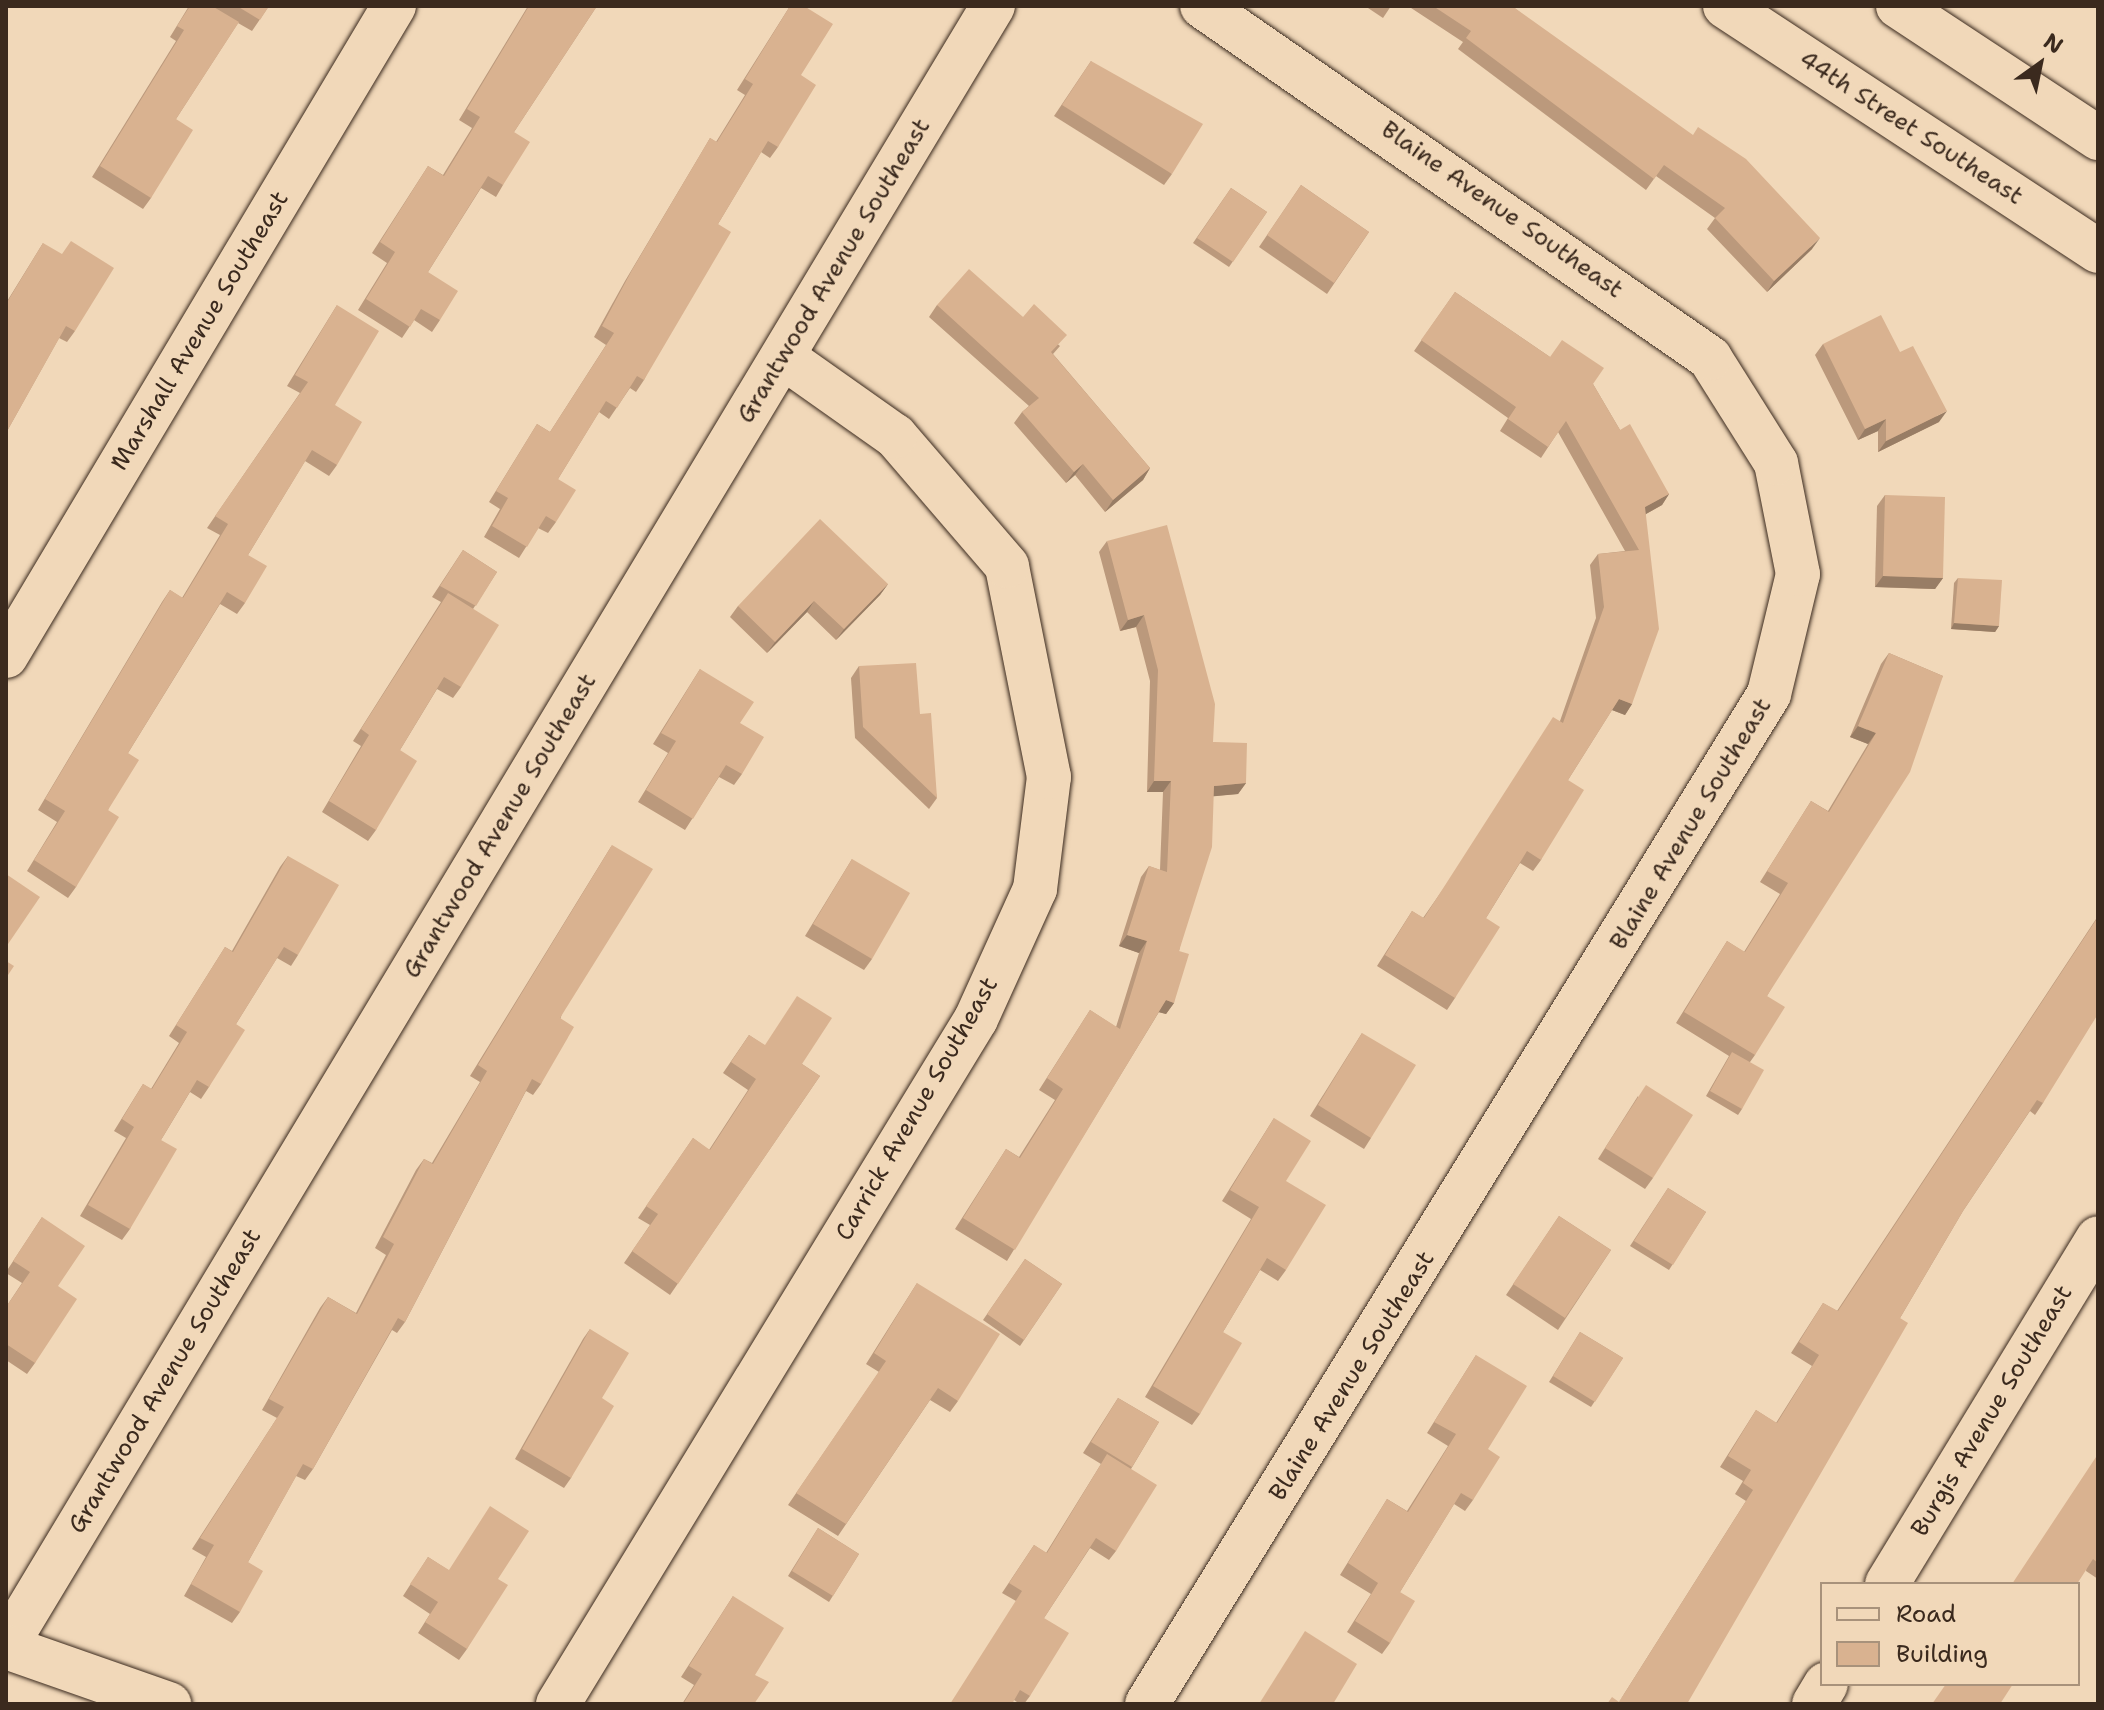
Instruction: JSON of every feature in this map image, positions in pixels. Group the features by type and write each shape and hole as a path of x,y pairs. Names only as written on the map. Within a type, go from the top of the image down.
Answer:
{"street":[{"name":"Marshall Avenue Southeast","path":"6,656 394,6"},
{"name":"Grantwood Avenue Southeast","path":"6,1646 993,6"},
{"name":"Blaine Avenue Southeast","path":"1147,1704 1769,694 1798,574 1776,463 1710,358 1202,6"},
{"name":"44th Street Southeast","path":"1725,6 2098,251"},
{"path":"1898,6 2098,138"},
{"name":"Carrick Avenue Southeast","path":"558,1704 976,1019 1035,889 1049,777 1007,566 895,436 783,357"},
{"name":"Burgis Avenue Southeast","path":"1888,1582 2098,1238"},
{"path":"6,1646 169,1704"},
{"path":"1814,1704 1825,1686"}],"building":[{"path":"190,6 212,6 239,22 176,119 193,130 151,198 100,166 184,30 177,26"},
{"path":"237,6 269,6 260,20"},
{"path":"529,6 597,6 514,132 530,142 503,185 488,176 428,272 458,291 440,320 421,309 410,327 366,299 395,252 380,242 428,166 444,176 480,117 467,109"},
{"path":"790,6 804,6 833,24 801,75 816,85 778,147 768,141 718,224 731,232 644,380 637,376 617,408 606,401 558,479 576,490 556,522 546,516 527,547 492,526 508,498 496,491 537,424 550,432 614,333 602,326 632,270 710,138 717,142 753,84 745,79"},
{"path":"1433,6 1512,6 1693,135 1698,127 1746,159 1820,238 1774,281 1715,218 1725,208 1664,165 1654,179 1466,38 1471,31"},
{"path":"1091,61 1203,124 1172,174 1062,105"},
{"path":"1301,185 1369,232 1334,283 1267,235"},
{"path":"1231,188 1267,212 1233,262 1197,238"},
{"path":"71,241 114,268 75,331 66,326 6,433 6,304 43,243 62,254"},
{"path":"969,269 1023,317 1034,304 1067,335 1051,352 1150,468 1113,500 1083,464 1074,472 1022,412 1039,398 937,305"},
{"path":"1455,292 1550,357 1562,340 1604,368 1593,384 1620,430 1630,424 1669,494 1645,507 1659,629 1632,704 1619,699 1568,780 1584,790 1541,860 1527,851 1486,918 1500,927 1455,998 1385,955 1412,911 1424,918 1553,717 1563,723 1604,607 1598,554 1639,550 1566,421 1548,447 1508,419 1516,407 1421,340"},
{"path":"337,305 379,331 335,405 362,422 337,465 312,450 248,555 267,566 245,603 227,592 128,753 139,760 108,810 119,817 76,887 34,860 65,811 45,799 170,590 183,598 228,524 215,516 308,382 295,375"},
{"path":"1881,315 1900,352 1913,346 1947,411 1886,441 1886,419 1865,429 1823,344"},
{"path":"1885,495 1945,497 1943,578 1883,576"},
{"path":"820,519 888,584 844,629 814,601 775,642 738,606"},
{"path":"1167,525 1215,704 1213,742 1247,743 1246,783 1214,786 1212,847 1179,951 1189,954 1174,1003 1166,1000 1015,1250 963,1218 1006,1149 1020,1158 1063,1089 1047,1078 1090,1010 1120,1029 1147,941 1127,935 1149,866 1167,872 1171,781 1154,781 1158,670 1144,615 1128,620 1107,541"},
{"path":"463,550 497,572 476,606 440,586"},
{"path":"1958,578 2002,580 1999,626 1954,623"},
{"path":"448,593 499,625 461,687 444,677 400,750 417,761 376,830 329,801 369,735 361,729"},
{"path":"1889,653 1943,676 1910,772 1767,996 1785,1007 1755,1055 1684,1012 1727,941 1745,952 1788,883 1767,871 1811,801 1829,812 1876,733 1858,726"},
{"path":"916,663 920,714 931,713 937,798 863,727 859,666"},
{"path":"700,669 754,702 740,723 764,737 742,774 726,765 693,819 646,790 676,741 661,733"},
{"path":"612,845 653,869 560,1018 574,1027 541,1084 532,1079 405,1322 398,1318 313,1469 303,1464 248,1562 263,1571 240,1612 191,1584 214,1545 200,1538 284,1407 269,1399 328,1297 357,1314 394,1244 383,1237 424,1159 433,1164 487,1071 478,1065"},
{"path":"288,856 339,885 298,955 284,947 236,1024 245,1030 209,1087 197,1080 161,1140 177,1149 130,1229 88,1205 134,1127 122,1119 143,1084 152,1089 187,1032 176,1025 225,947 233,952"},
{"path":"852,859 910,893 872,959 813,924"},
{"path":"6,874 40,897 6,947"},
{"path":"2098,917 2098,1014 2043,1103 2037,1100 1963,1211 1900,1318 1908,1323 1687,1704 1607,1704 1612,1697 1619,1702 1753,1490 1743,1483 1751,1470 1728,1456 1756,1410 1777,1423 1819,1355 1799,1342 1823,1303 1838,1311"},
{"path":"6,961 14,966 6,978"},
{"path":"797,996 832,1018 802,1064 820,1076 678,1284 632,1251 658,1214 646,1206 693,1138 710,1150 756,1079 731,1062 749,1035 765,1045"},
{"path":"1362,1033 1416,1065 1371,1138 1318,1105"},
{"path":"1732,1052 1764,1070 1742,1109 1710,1091"},
{"path":"1646,1085 1693,1115 1653,1178 1605,1148"},
{"path":"1274,1118 1311,1141 1286,1181 1326,1205 1286,1270 1267,1258 1223,1332 1242,1343 1200,1414 1153,1386 1259,1207 1230,1190"},
{"path":"1668,1188 1706,1212 1673,1265 1634,1241"},
{"path":"1559,1216 1611,1250 1565,1318 1513,1284"},
{"path":"42,1217 85,1246 58,1286 77,1299 35,1363 6,1344 6,1307 30,1272 13,1261"},
{"path":"1025,1259 1062,1284 1024,1340 987,1314"},
{"path":"917,1283 1000,1334 958,1401 938,1388 846,1524 796,1493 886,1361 874,1353"},
{"path":"590,1329 629,1353 602,1398 614,1406 571,1478 522,1449"},
{"path":"1580,1332 1623,1358 1595,1402 1553,1376"},
{"path":"1476,1355 1527,1386 1488,1449 1500,1457 1473,1500 1461,1493 1400,1592 1415,1601 1390,1643 1355,1621 1378,1583 1348,1563 1387,1499 1408,1512 1456,1434 1434,1422"},
{"path":"1118,1398 1159,1422 1132,1467 1091,1442"},
{"path":"1107,1454 1157,1485 1116,1551 1096,1538 1044,1618 1069,1633 1030,1696 1020,1690 1012,1704 950,1704 1022,1591 1009,1583 1034,1545 1047,1553"},
{"path":"2098,1454 2098,1563 2093,1559 2078,1582 2013,1582"},
{"path":"490,1506 529,1531 498,1579 508,1585 467,1649 425,1622 438,1602 410,1584 428,1557 449,1570"},
{"path":"818,1528 859,1554 833,1596 792,1571"},
{"path":"733,1596 784,1628 755,1675 769,1682 754,1704 683,1704 702,1674 689,1666"},
{"path":"1305,1631 1357,1664 1333,1704 1259,1704"},
{"path":"1945,1686 2012,1686 2000,1704 1932,1704"}]}
